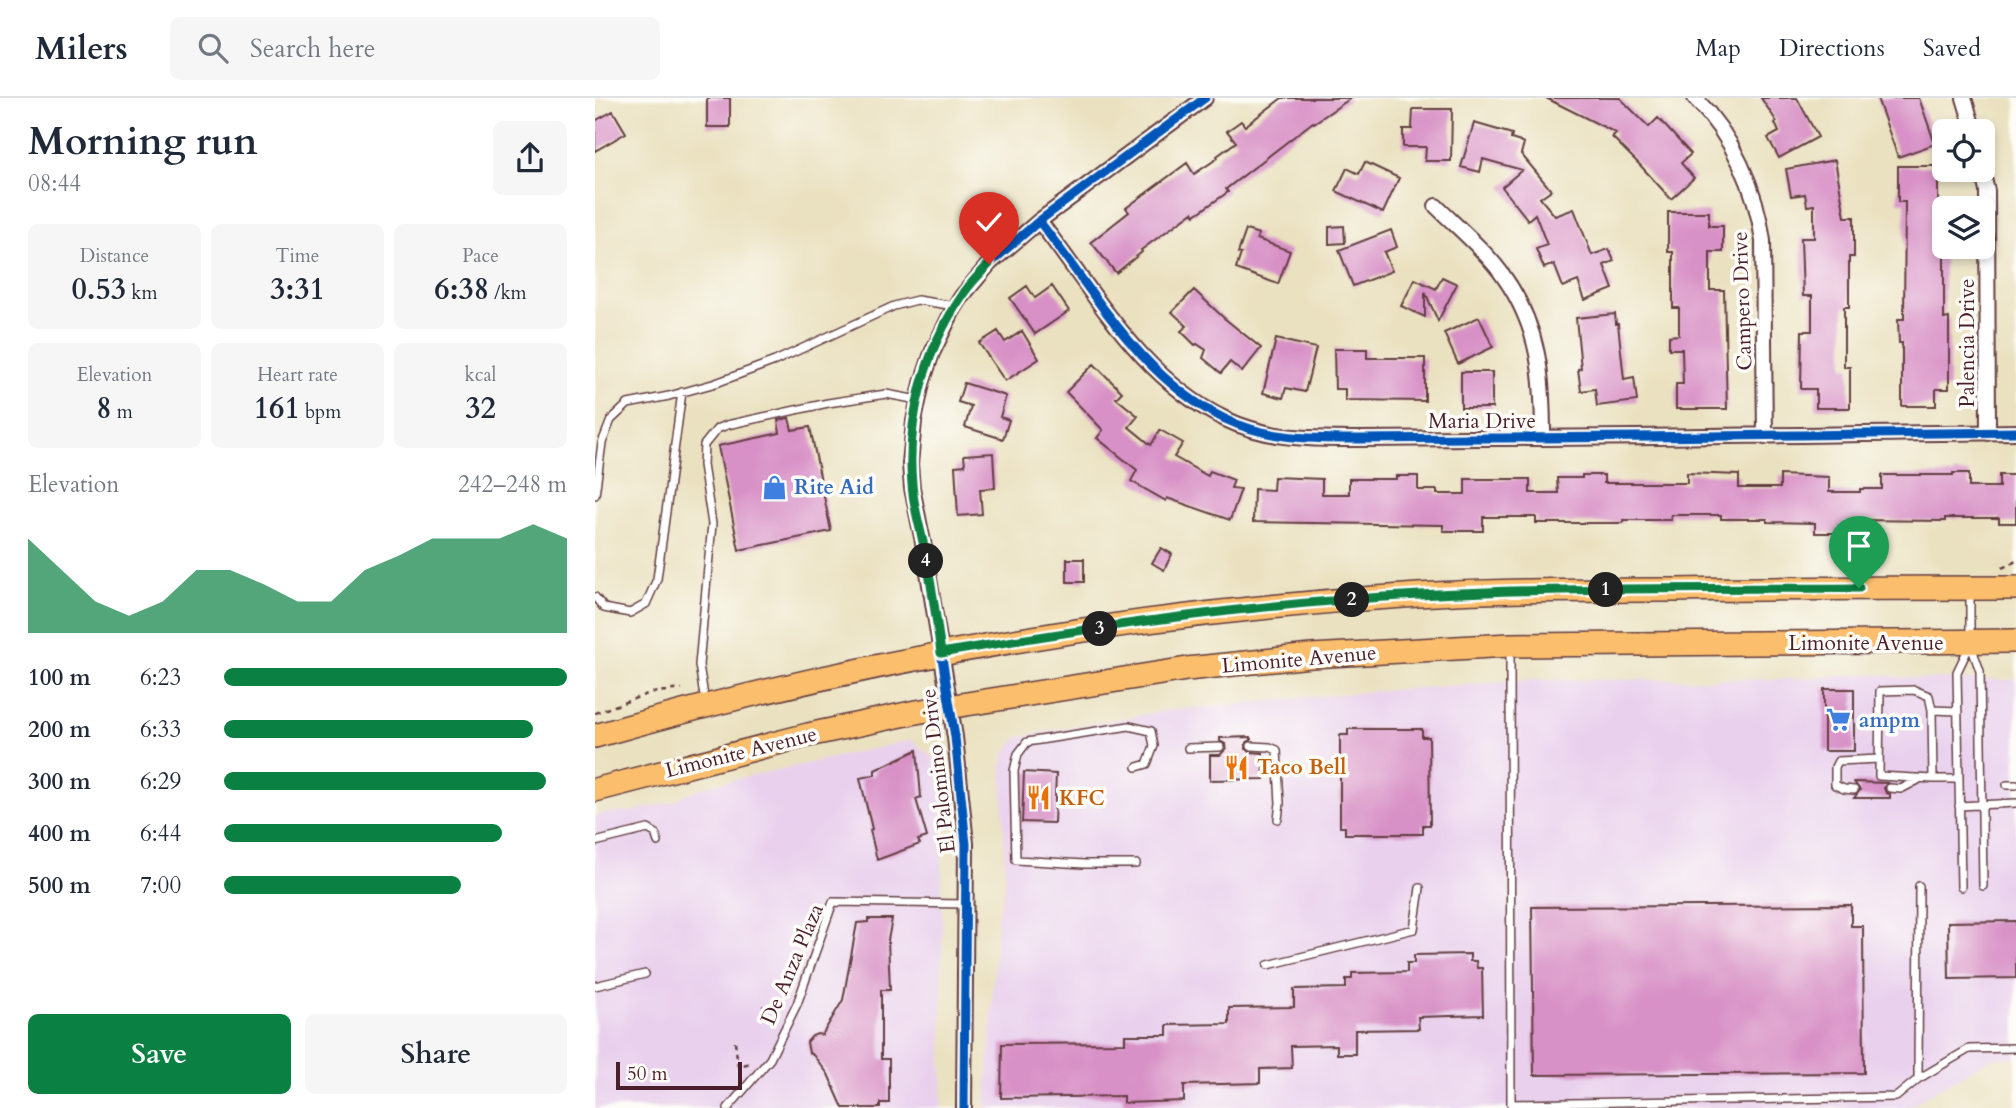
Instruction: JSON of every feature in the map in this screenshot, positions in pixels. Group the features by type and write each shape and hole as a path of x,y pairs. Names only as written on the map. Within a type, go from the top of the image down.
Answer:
{"main road":[{"path":"595,736 795,683 941,653 1164,619 1290,605 1417,595 1520,591 2016,587"},
{"name":"Limonite Avenue","path":"595,790 808,735 949,706 1187,668 1311,656 1510,646 2016,641"}],"street":[{"name":"El Palomino Drive","path":"964,1108 966,844 955,737 926,555 912,488 910,464 918,400 932,353 955,306 989,264 1039,221 1205,98"},
{"name":"Campero Drive","path":"1695,98 1712,115 1730,143 1759,212 1763,241 1765,437"},
{"path":"1964,98 1970,119"},
{"name":"Palencia Drive","path":"1985,182 1989,433"},
{"path":"1436,206 1503,275 1521,306 1541,365 1543,438"},
{"name":"Maria Drive","path":"1039,221 1118,327 1151,366 1171,384 1223,419 1258,433 1321,439 1765,437 2016,432"}],"lane":[{"path":"595,495 602,443 611,420 628,404 716,383 775,361 894,306 917,300 955,306"},
{"path":"595,597 604,608 630,613 646,604 657,579 682,392"},
{"path":"706,706 699,665 712,524 703,465 704,445 717,429 727,425 828,403 886,394 918,400"},
{"path":"1970,587 1971,643 1980,671 1983,886"},
{"path":"1961,887 1957,672 1971,643"},
{"path":"1510,646 1511,1104 1896,1097 1918,1079 1969,1049 2016,1048"},
{"path":"1933,779 1932,710 1929,696 1914,690 1880,691 1879,776 1933,779 1959,779"},
{"path":"1932,710 1958,711"},
{"path":"1136,864 1016,860 1014,771 1018,754 1027,742 1129,726 1151,731 1154,746 1147,764 1137,767"},
{"path":"1251,746 1277,750 1280,803 1278,819"},
{"path":"1188,748 1220,747"},
{"path":"1854,790 1835,785 1835,767 1838,761 1879,759"},
{"path":"1890,788 1901,789 1921,778"},
{"path":"2007,785 2016,785"},
{"path":"1959,806 2016,803"},
{"path":"595,842 648,829 655,834 658,842"},
{"path":"1918,1079 1919,886"},
{"path":"1268,965 1414,929 1420,888"},
{"name":"De Anza Plaza","path":"728,1108 770,1059 797,1004 833,902 966,904"},
{"path":"595,986 645,974"}],"path":[{"path":"595,713 650,693 682,689"}],"shaded area":[{"path":"1869,674 1922,679 2016,680 2016,1058 1990,1058 1906,1108 986,1108 997,916 1005,887 1002,765 1006,752 1019,737 1164,711 1365,692 1530,680 1794,679"},
{"path":"911,740 934,758 938,767 942,811 942,1108 595,1108 595,817 606,813 631,812 675,801 707,786"}],"building":[{"path":"707,98 730,98 730,127 707,127"},
{"path":"1282,98 1351,98 1313,122 1226,189 1228,192 1195,215 1193,212 1141,250 1142,252 1116,273 1091,242 1129,212 1126,208 1187,163 1194,174 1218,158 1217,156 1236,142 1227,131 1241,121 1245,126"},
{"path":"1546,98 1620,98 1649,127 1658,118 1691,154 1681,163 1694,178 1671,199 1612,137 1616,133"},
{"path":"1761,98 1797,98 1818,137 1779,158 1768,138 1779,132 1775,123 1777,122"},
{"path":"1877,98 1919,98 1932,135 1932,145 1898,157"},
{"path":"1413,109 1452,109 1451,161 1425,161 1426,147 1403,147 1403,129 1412,129"},
{"path":"613,111 626,133 595,151 595,121"},
{"path":"1474,123 1512,134 1511,139 1524,143 1521,154 1551,190 1540,198 1555,216 1574,209 1592,255 1609,249 1614,261 1604,265 1613,289 1585,300 1578,281 1563,287 1554,264 1544,268 1536,249 1547,245 1535,214 1528,220 1502,187 1522,170 1483,159 1480,172 1461,167"},
{"path":"1835,160 1845,217 1854,217 1854,257 1849,257 1849,307 1844,307 1844,367 1850,367 1850,408 1816,408 1816,389 1801,389 1802,331 1812,331 1812,296 1803,296 1801,238 1814,238 1814,205 1807,206 1805,194 1791,196 1786,169"},
{"path":"1365,162 1399,178 1383,213 1336,191 1347,168 1359,174"},
{"path":"1898,166 1932,166 1932,182 1938,182 1938,196 1932,196 1932,259 1944,259 1944,319 1949,318 1949,389 1936,389 1936,406 1902,406 1902,343 1899,343 1898,319 1904,319 1905,202 1898,202"},
{"path":"1668,212 1709,212 1709,226 1723,226 1723,252 1710,252 1710,290 1724,290 1727,409 1676,409 1676,384 1683,384 1682,349 1669,349 1669,336 1679,335 1679,308 1673,308 1673,252 1668,252"},
{"path":"1344,226 1345,243 1329,244 1329,227"},
{"path":"1246,230 1259,234 1257,239 1290,251 1278,284 1236,269"},
{"path":"1391,230 1397,247 1384,252 1392,271 1353,286 1339,250"},
{"path":"1442,277 1457,284 1438,321 1425,292 1425,317 1401,306 1415,279 1436,289"},
{"path":"1027,286 1035,298 1052,286 1069,311 1035,334 1010,298"},
{"path":"1194,290 1261,348 1242,372 1230,362 1221,373 1203,358 1206,350 1195,345 1181,331 1187,326 1172,312"},
{"path":"1615,314 1624,379 1634,377 1637,401 1597,406 1595,389 1581,391 1576,318"},
{"path":"1479,317 1493,347 1458,364 1444,333"},
{"path":"998,331 1005,342 1022,331 1039,359 1005,381 979,343"},
{"path":"1276,339 1316,348 1305,392 1286,388 1283,398 1263,393"},
{"path":"1334,349 1367,349 1367,358 1425,358 1425,401 1345,400 1345,389 1335,389"},
{"path":"1094,364 1122,392 1116,398 1138,416 1129,427 1151,445 1160,430 1183,443 1174,457 1208,476 1210,471 1234,480 1231,488 1241,489 1230,520 1167,498 1166,501 1131,481 1137,470 1097,438 1103,430 1066,392"},
{"path":"1461,372 1492,372 1492,408 1461,408"},
{"path":"964,383 1006,396 1000,417 1009,420 1003,439 965,427 971,406 958,402"},
{"name":"Rite Aid","path":"789,418 792,430 810,427 831,531 739,550 718,446 780,433 778,420"},
{"path":"993,453 995,488 980,489 982,514 958,516 955,466 965,465 964,455"},
{"path":"1687,473 1739,475 1739,488 1780,488 1780,475 1829,477 1829,492 1882,489 1882,475 1969,473 1969,487 1999,487 1999,475 2016,475 2016,523 1999,523 1999,518 1945,518 1945,521 1854,520 1845,522 1845,533 1815,533 1815,523 1721,519 1721,515 1671,515 1671,520 1623,520 1623,523 1536,523 1536,517 1483,517 1483,531 1443,531 1443,525 1253,522 1254,489 1273,490 1274,477 1322,479 1322,494 1349,494 1349,479 1418,476 1418,490 1437,490 1437,494 1465,494 1465,479 1530,479 1530,493 1558,493 1557,478 1604,475 1604,483 1687,483"},
{"path":"1161,548 1172,554 1164,570 1152,563"},
{"path":"1067,559 1084,559 1084,582 1067,582"},
{"name":"ampm","path":"1824,689 1854,689 1854,751 1824,751"},
{"path":"1348,729 1422,729 1422,737 1429,737 1430,825 1423,825 1423,834 1345,834 1345,827 1340,827 1340,735 1348,735"},
{"name":"Taco Bell","path":"1251,737 1245,748 1250,752 1263,753 1264,779 1210,780 1210,755 1220,755 1226,749 1220,738"},
{"path":"917,750 921,797 916,799 927,837 918,840 920,844 877,860 860,778 875,775 875,770"},
{"name":"KFC","path":"1024,772 1056,774 1054,823 1022,822"},
{"path":"1854,782 1887,783 1884,788 1890,798 1854,798 1860,790"},
{"path":"1851,905 1851,926 1863,926 1864,1073 1534,1075 1532,907"},
{"path":"868,919 892,919 888,940 890,990 881,990 881,1059 889,1059 889,1103 880,1103 880,1108 843,1108 828,1074 809,1053 807,1042 812,1036 822,1035 843,1000 857,923 868,922"},
{"path":"2016,921 2016,978 1949,979 1948,922"},
{"path":"1470,954 1470,961 1476,961 1477,968 1482,968 1483,1015 1418,1017 1419,1029 1355,1030 1355,1054 1337,1054 1337,1045 1291,1046 1292,1068 1260,1069 1260,1083 1184,1085 1184,1101 1123,1103 1123,1096 1001,1098 1002,1044 1125,1043 1125,1035 1167,1035 1167,1025 1229,1024 1229,1008 1294,1007 1294,989 1346,988 1346,979 1352,979 1352,973 1407,972 1407,963 1414,963 1414,955"}],"cycle path":[{"path":"964,1108 966,844 955,737 912,488 910,464 914,421 922,383 932,353 952,312 989,264 1039,221 1205,98"},
{"path":"1039,221 1121,331 1168,381 1195,402 1225,419 1275,435 1343,439 2016,432"}],"place":[{"name":"Rite Aid","path":"774,487"},
{"name":"ampm","path":"1839,720"},
{"name":"Taco Bell","path":"1237,767"},
{"name":"KFC","path":"1039,798"}],"route":[{"path":"989,264 962,296 941,332 922,383 914,421 910,464 912,488 941,653 1164,619 1417,595 1520,591 1859,588"}]}
